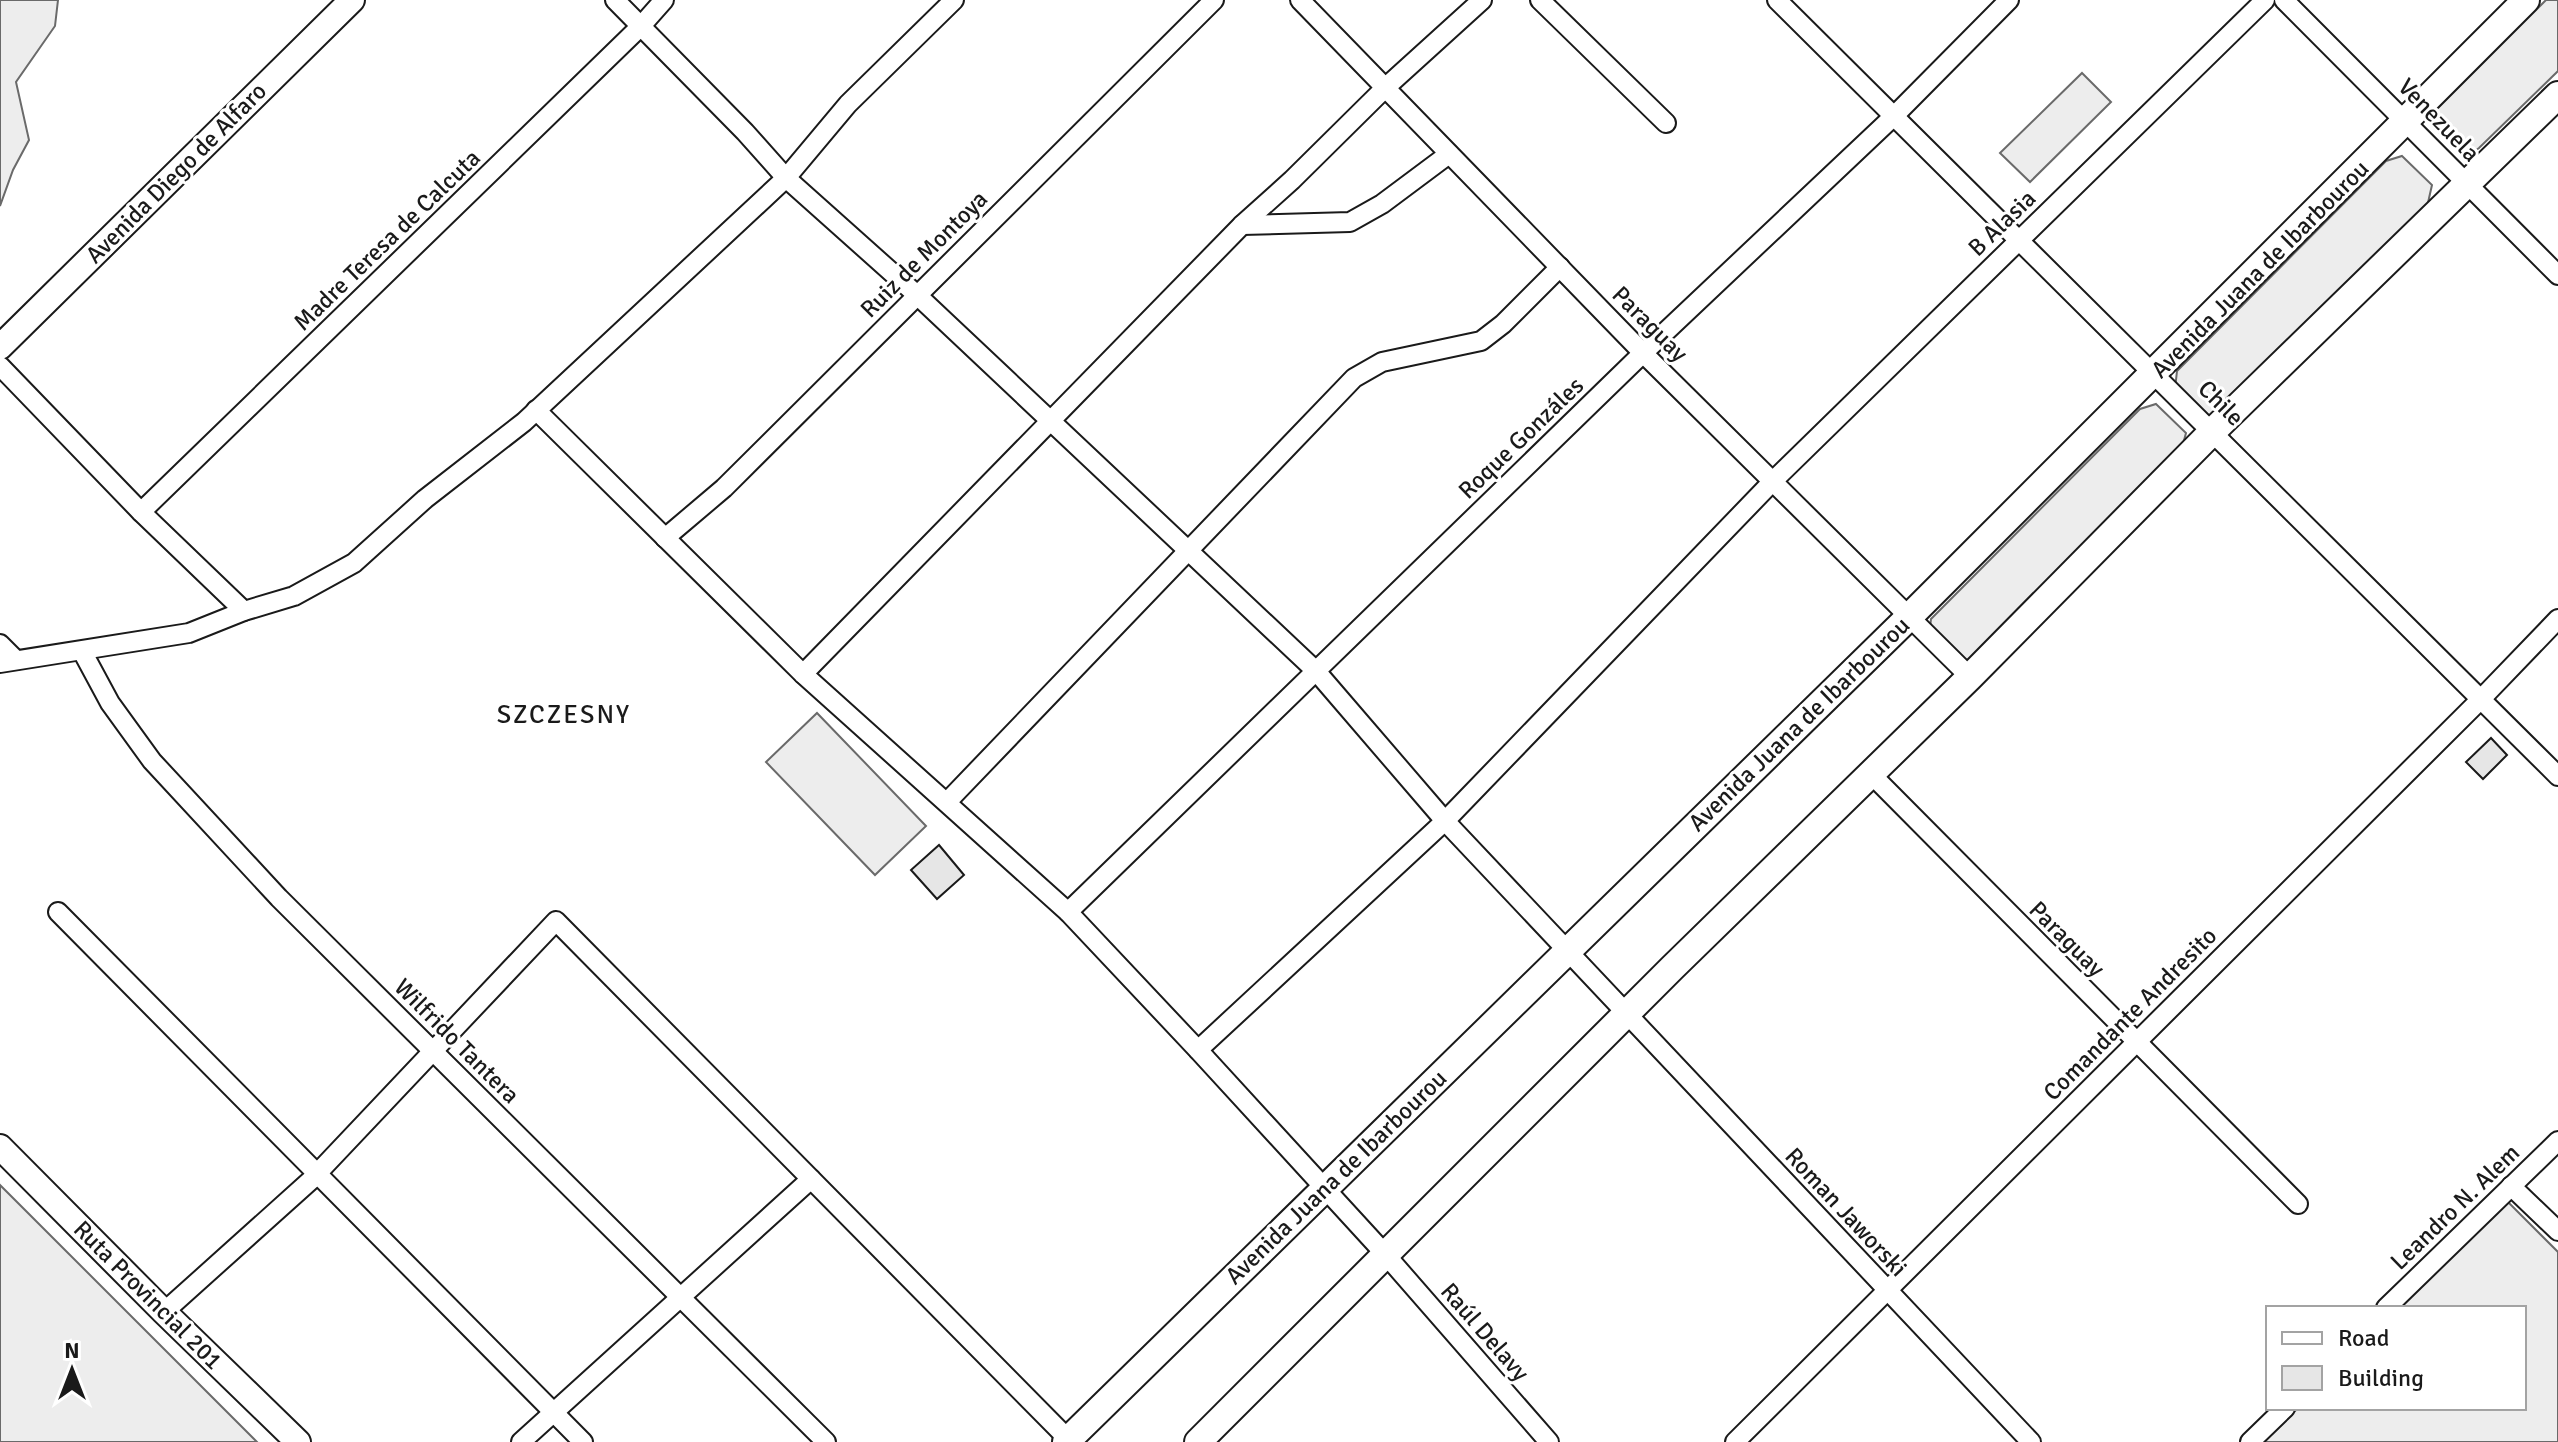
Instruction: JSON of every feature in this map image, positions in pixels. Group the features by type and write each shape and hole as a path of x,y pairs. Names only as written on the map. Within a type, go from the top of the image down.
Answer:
{"main road":[{"name":"Avenida Juana de Ibarbourou","path":"1068,1441 2156,373 2526,0"},
{"path":"1198,1442 1970,677 2214,430 2558,95"}],"street":[{"name":"Avenida Diego de Alfaro","path":"0,347 352,0"},
{"name":"Roman Jaworski","path":"615,0 786,178 917,295 1316,671 1445,821 2031,1442"},
{"name":"Madre Teresa de Calcuta","path":"141,512 641,26 664,0"},
{"path":"0,644 8,662 189,633 244,611 294,596 354,563 425,499 536,410 786,178 848,104 954,0"},
{"name":"Ruiz de Montoya","path":"665,538 724,488 1214,0"},
{"name":"Paraguay","path":"1300,0 1643,353 1970,677"},
{"path":"536,410 803,674 1242,225 1482,0"},
{"path":"1540,0 1666,123"},
{"name":"Chile","path":"1777,0 2214,430 2558,776"},
{"name":"Roque Gonzáles","path":"1068,912 1643,353 1895,115 2009,0"},
{"name":"B Alasia","path":"1198,1050 1445,821 1773,481 2265,0"},
{"name":"Venezuela","path":"2284,0 2558,275"},
{"path":"1242,225 1350,222 1382,204 1449,154"},
{"path":"947,802 1354,378 1382,362 1481,341 1503,324 1560,267"},
{"path":"0,366 141,512 244,611"},
{"name":"Comandante Andresito","path":"1735,1442 2558,619"},
{"name":"Wilfrido Tantera","path":"82,651 110,703 152,761 279,898 826,1442"},
{"name":"Raúl Delavy","path":"803,674 1068,912 1385,1254 1549,1442"},
{"name":"Paraguay","path":"1871,774 2298,1204"},
{"path":"58,912 315,1175 583,1442"},
{"path":"164,1312 315,1175 556,921 1068,1441"},
{"name":"Leandro N. Alem","path":"2388,1306 2558,1141"},
{"name":"Ruta Provincial 201","path":"0,1147 298,1442"},
{"path":"521,1442 811,1179"},
{"path":"2511,1186 2558,1231"},
{"path":"2250,1442 2283,1410"}],"shaded area":[{"path":"0,0 58,0 55,26 16,82 29,140 13,170 0,206"},
{"path":"2546,0 2558,0 2558,71 2466,157 2434,128 2436,110"},
{"path":"2082,73 2111,102 2030,182 2000,153"},
{"path":"2402,156 2432,185 2427,207 2220,410 2206,418 2175,389 2177,371 2386,161"},
{"path":"2156,404 2186,433 2180,455 1974,657 1960,666 1929,637 1931,619 2140,409"},
{"path":"817,713 926,826 875,875 766,762"},
{"path":"0,1185 257,1442 0,1442"},
{"path":"2507,1201 2558,1252 2558,1442 2264,1442 2296,1410 2526,1410 2526,1306 2401,1306"}],"building":[{"path":"2491,738 2507,755 2483,779 2466,762"},
{"path":"939,845 964,875 937,899 911,870"}],"district":[{"name":"SZCZESNY","path":"564,714"}]}
